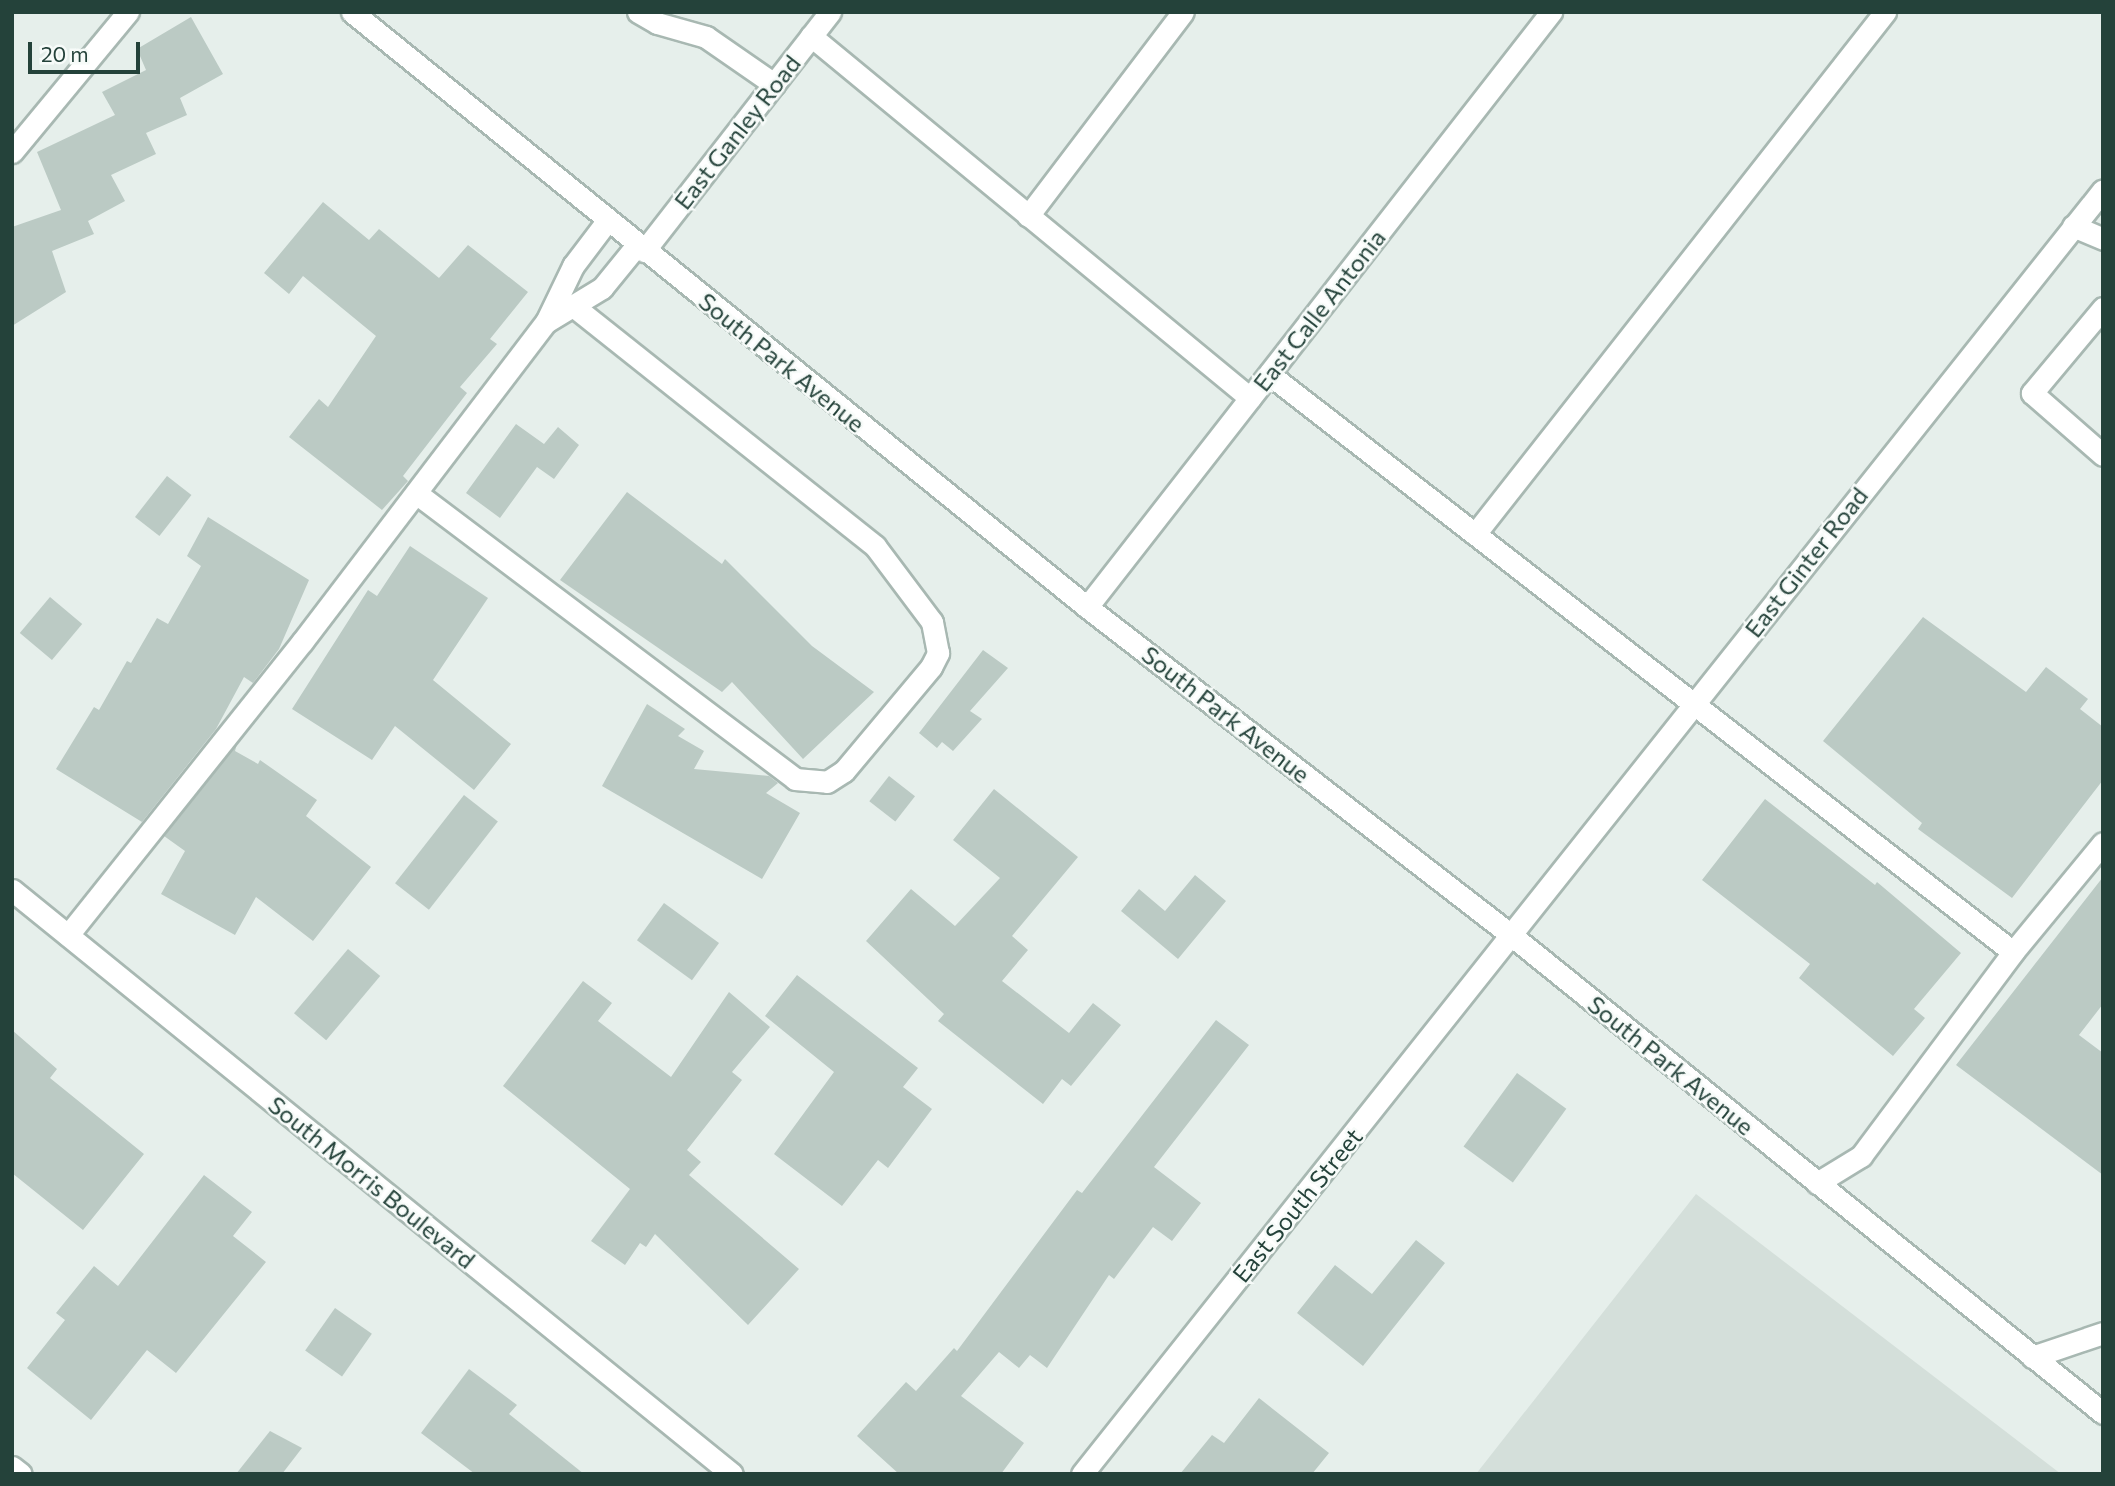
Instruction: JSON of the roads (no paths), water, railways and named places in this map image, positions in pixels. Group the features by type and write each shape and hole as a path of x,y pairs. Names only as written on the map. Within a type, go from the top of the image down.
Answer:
{"street":[{"path":"12,152 128,12"},
{"name":"South Park Avenue","path":"352,12 1087,607 1511,936 2103,1413"},
{"path":"638,12 657,23 706,37 774,84"},
{"name":"East Ganley Road","path":"546,322 602,288 641,248 830,12"},
{"path":"1028,216 1183,12"},
{"name":"East Calle Antonia","path":"1087,607 1550,12"},
{"path":"1475,534 1885,12"},
{"path":"811,36 1250,398"},
{"name":"East Ginter Road","path":"1511,936 2103,190"},
{"path":"68,935 416,493 546,322 573,266 607,221"},
{"path":"2073,226 2103,239"},
{"path":"416,493 795,779 827,782 844,771 938,653 932,622 908,586 875,546 573,306"},
{"path":"2103,308 2032,393 2103,454"},
{"path":"1269,374 2013,952"},
{"path":"1817,1183 1861,1156 2013,952 2103,843"},
{"name":"South Morris Boulevard","path":"12,890 732,1474"},
{"name":"East South Street","path":"1082,1474 1511,936"},
{"path":"2032,1357 2103,1333"},
{"path":"12,1467 21,1474"}]}
